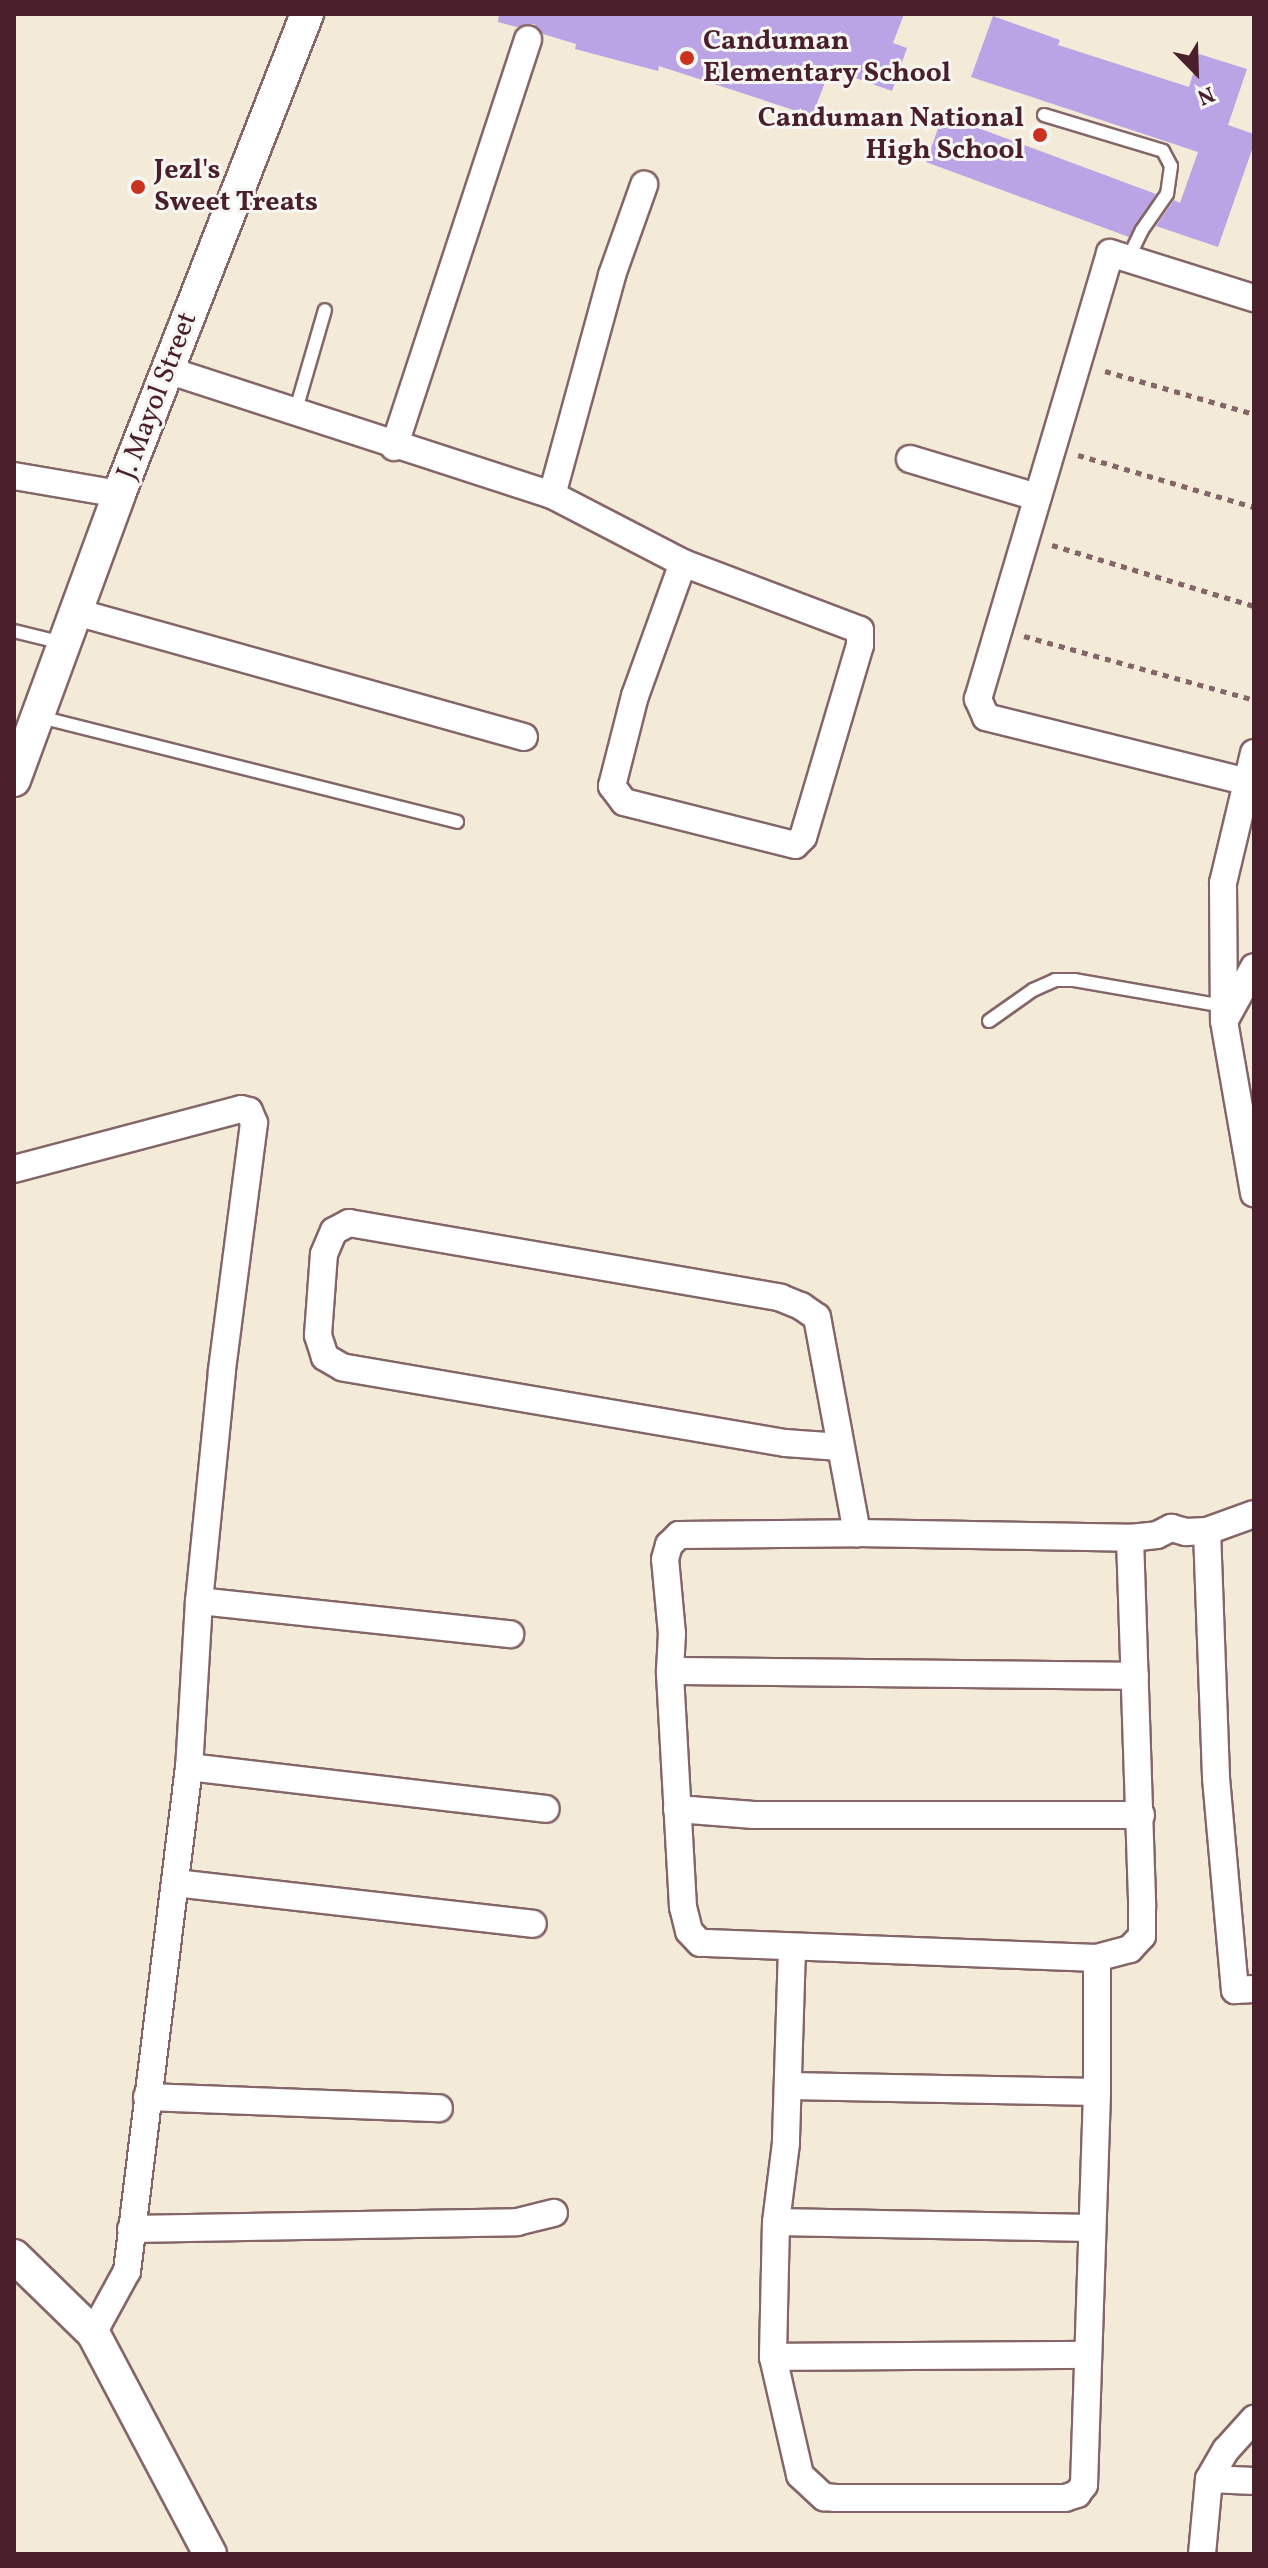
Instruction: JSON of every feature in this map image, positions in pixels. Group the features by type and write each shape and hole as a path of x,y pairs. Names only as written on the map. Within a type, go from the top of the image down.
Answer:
{"street":[{"name":"J. Mayol Street","path":"14,780 119,494 307,14"},
{"path":"394,447 528,39"},
{"path":"552,495 612,275 644,185"},
{"path":"1244,781 986,717 978,699 1110,253 1254,298"},
{"path":"167,370 394,447 552,495 683,563 860,630 860,645 803,837 795,845 624,802 612,786 635,696 683,563"},
{"path":"910,459 1037,497"},
{"path":"14,476 119,494"},
{"path":"76,612 524,737"},
{"path":"1254,753 1244,781 1223,883 1224,1013 1254,1193"},
{"path":"1224,1013 1254,967"},
{"path":"14,1169 241,1109 249,1111 254,1123 222,1371 199,1601 189,1767 127,2271 93,2333"},
{"path":"840,1447 785,1443 342,1367 325,1357 318,1335 324,1254 334,1231 349,1223 781,1298 817,1317 857,1533"},
{"path":"1130,1538 1141,1815 1142,1936 1130,1949 1097,1958 792,1948 700,1943 689,1931 683,1907 670,1671 672,1634 665,1559 669,1545 679,1535 857,1533 1130,1538 1157,1535 1171,1528 1196,1532 1254,1514"},
{"path":"1196,1532 1235,1990 1254,1989"},
{"path":"199,1601 510,1634"},
{"path":"670,1671 1135,1676"},
{"path":"189,1767 546,1809"},
{"path":"677,1809 754,1815 1141,1815"},
{"path":"175,1883 533,1924"},
{"path":"792,1948 789,2086 776,2222 773,2357 800,2475 824,2497 1050,2498 1077,2494 1084,2485 1097,2092 1097,1958"},
{"path":"789,2086 1097,2092"},
{"path":"147,2097 439,2108"},
{"path":"131,2229 517,2222 554,2213"},
{"path":"776,2222 1092,2228"},
{"path":"14,2256 93,2333 210,2554"},
{"path":"773,2357 1086,2355"},
{"path":"1202,2554 1209,2479 1226,2450 1254,2419"},
{"path":"1209,2479 1254,2481"}],"lane":[{"path":"1044,115 1163,151 1171,166 1167,194 1142,230 1128,259"},
{"path":"295,413 325,310"},
{"path":"14,631 63,643"},
{"path":"37,716 457,822"},
{"path":"989,1021 1033,990 1055,980 1074,980 1224,1013"}],"path":[{"path":"1078,363 1254,414"},
{"path":"1054,448 1254,507"},
{"path":"1027,538 1254,606"},
{"path":"998,629 1254,700"}],"building":[{"path":"499,14 904,14 893,43 907,48 892,91 833,70 829,72 812,116 659,66 658,71 575,49 576,44 543,34 534,24 517,27 498,22"},
{"path":"993,16 1060,40 1058,45 1189,87 1199,54 1247,69 1228,125 1254,134 1254,144 1218,247 1156,226 1174,200 1180,203 1198,152 971,77"},
{"path":"943,115 1156,194 1129,237 926,162"}],"place":[{"name":"Canduman Elementary School","path":"687,58"},
{"name":"Canduman National High School","path":"1040,135"},
{"name":"Jezl's Sweet Treats","path":"138,187"}]}
